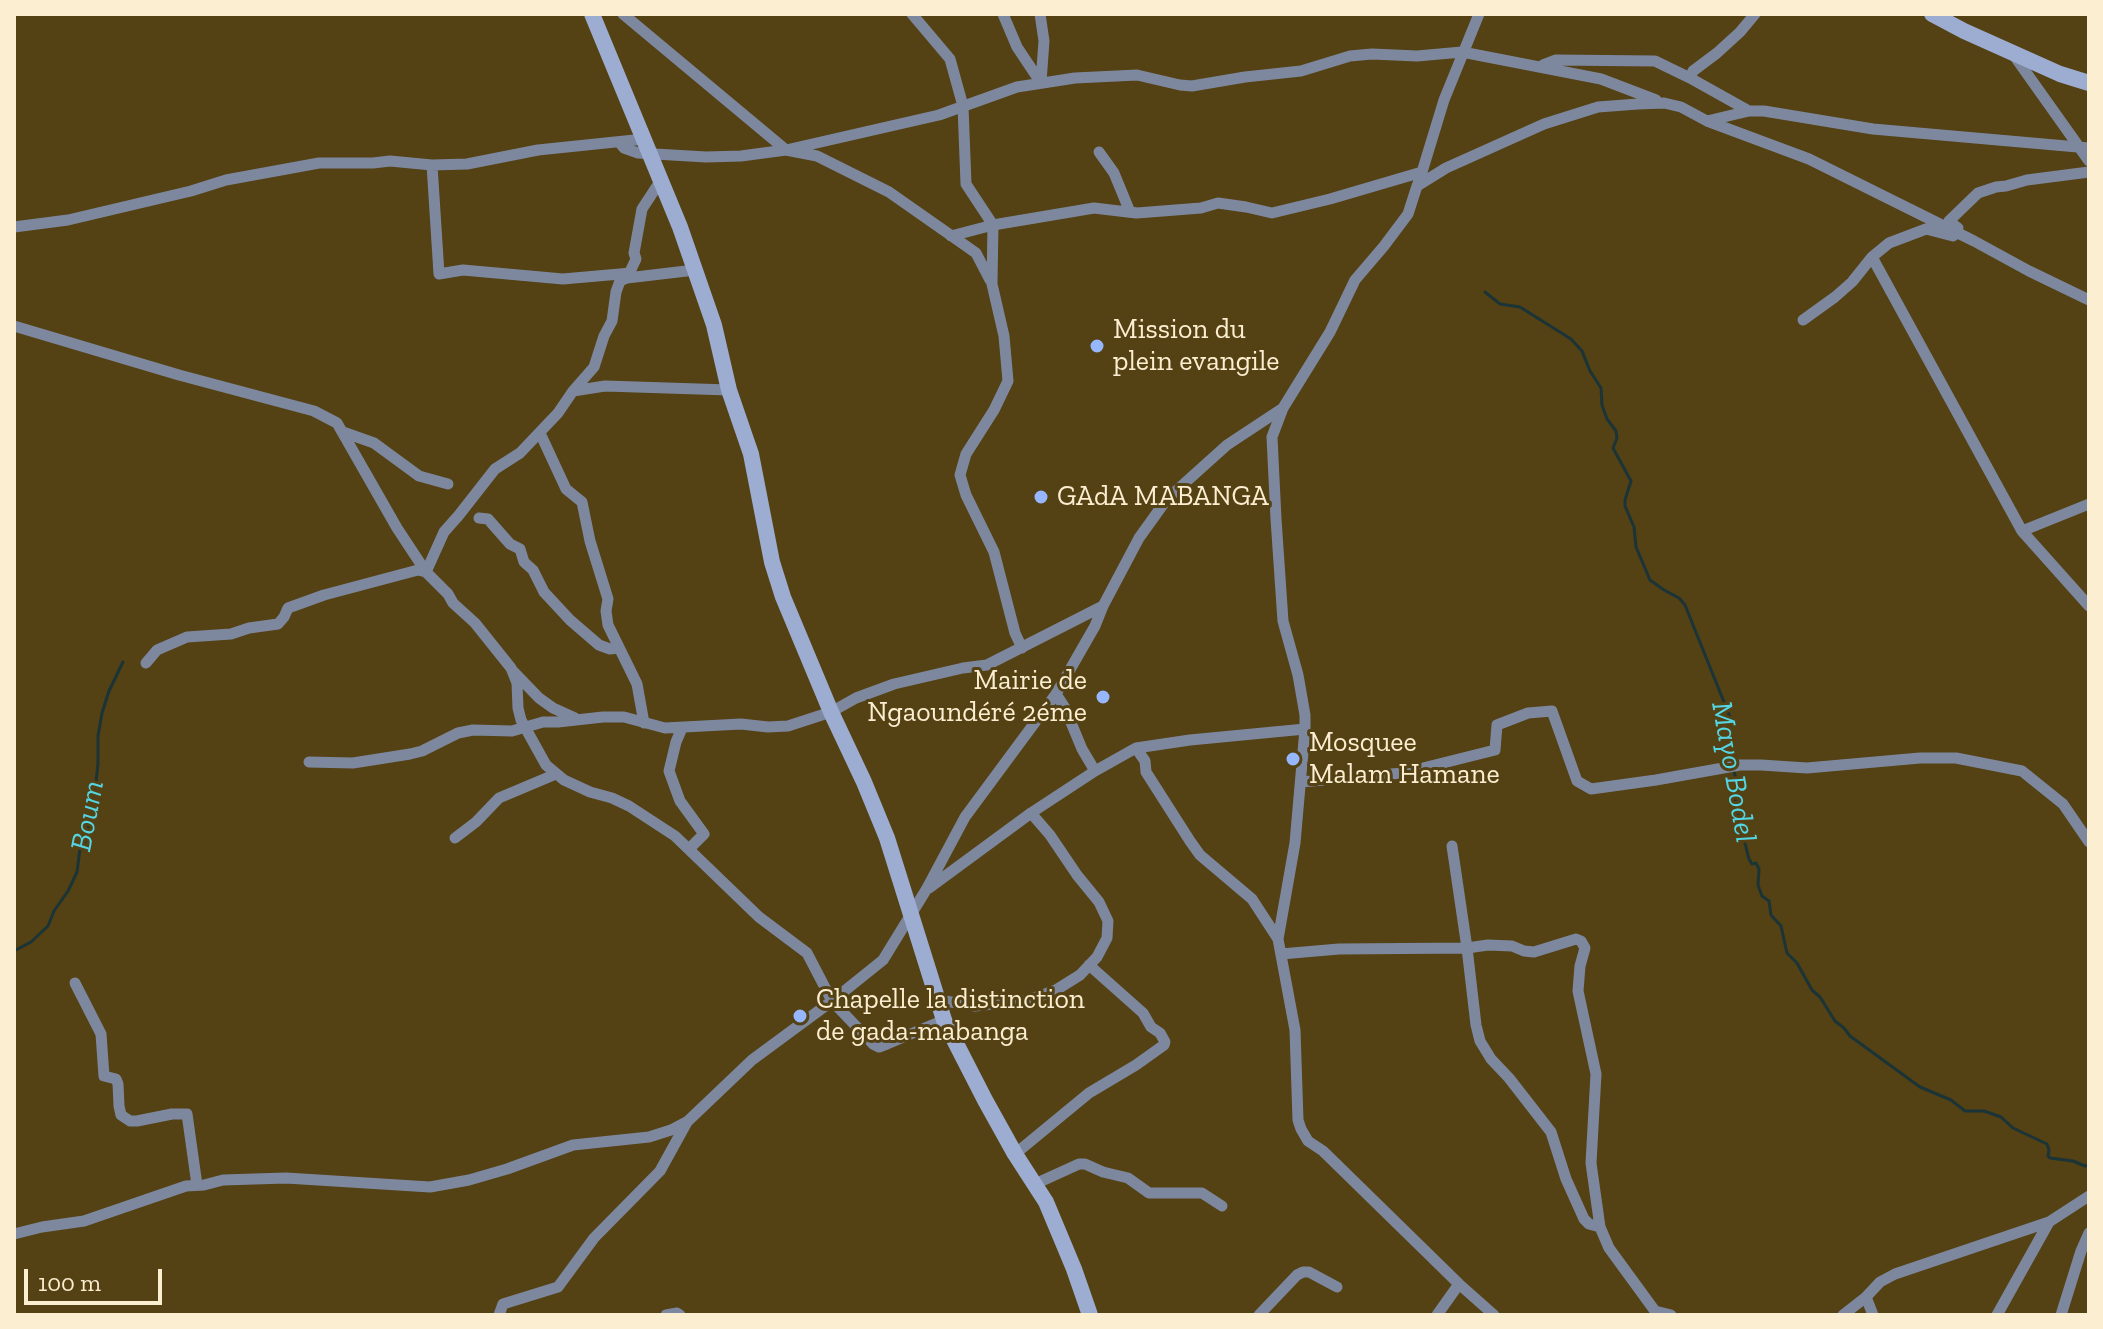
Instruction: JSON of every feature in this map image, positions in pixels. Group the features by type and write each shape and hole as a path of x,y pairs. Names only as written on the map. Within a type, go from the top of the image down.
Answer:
{"street":[{"path":"592,14 695,270 714,325 729,390 751,454 772,562 783,597 887,838 944,1020 1015,1154 1046,1202 1090,1315"},
{"path":"623,14 786,150 817,156 889,192 976,253 992,284"},
{"path":"912,14 950,59 963,106 966,184 993,225 992,284 1004,336 1008,381 966,454 960,475 966,495 994,552 1015,633 1022,648"},
{"path":"1003,14 1017,47 1041,83"},
{"path":"1040,14 1044,41 1041,83"},
{"path":"1479,14 1444,100 1408,214 1355,280 1330,332 1283,408 1272,437 1283,621 1305,715 1295,843 1278,939 1295,1030 1296,1098 1301,1129 1308,1141 1323,1151 1494,1315"},
{"path":"1690,78 1693,71 1740,32 1755,14"},
{"path":"1932,14 2060,74 2089,83"},
{"path":"14,227 68,220 226,180 319,163 390,161 467,164 538,150 619,142 629,151 647,145 706,157 741,156 786,150 895,126 939,115 1017,87 1075,78 1137,75 1192,86 1301,71 1350,56 1462,52 1601,79 1681,107 1707,121 1809,159 2089,300"},
{"path":"2012,52 2084,147 2089,161"},
{"path":"1540,66 1556,60 1655,61 1749,111"},
{"path":"1417,186 1446,168 1544,124 1598,107 1664,103"},
{"path":"1707,121 1749,111 1764,111 1873,129 2084,147"},
{"path":"1099,152 1122,188 1130,212 1137,213"},
{"path":"432,165 439,274 463,270 563,279 695,270"},
{"path":"951,236 993,225 1094,208 1137,213 1201,208 1218,203 1272,213 1422,172"},
{"path":"1974,241 1949,221 1978,193 2027,180 2089,172"},
{"path":"426,572 444,532 495,469 520,453 540,433 594,367 612,321 620,281 629,276 636,259 634,253 642,209 661,180"},
{"path":"1803,320 1835,297 1872,257 1898,239 1926,229 1974,241"},
{"path":"1872,257 2022,531 2089,606"},
{"path":"14,326 314,411 337,423 426,572 475,623 539,698 553,708 580,719"},
{"path":"573,391 605,386 729,390"},
{"path":"14,1234 84,1221 186,1186 235,1178 430,1187 507,1169 573,1145 649,1137 688,1121 752,1060 883,960 926,890 965,817 1056,694 1095,626 1139,538 1167,499 1227,445 1283,408"},
{"path":"343,432 374,443 419,476 448,484"},
{"path":"540,433 566,489 582,502 608,599 608,625 637,684 644,723"},
{"path":"2022,531 2089,504"},
{"path":"479,518 488,519 510,544 520,549 524,562 533,570 544,592 570,620 599,645 619,648"},
{"path":"146,663 157,650 187,637 231,634 278,624 288,608 316,598 378,579 418,570 426,572"},
{"path":"309,762 353,763 410,754 458,733 473,730 512,731 543,722 580,719 624,717 665,728 728,724 788,726 831,712 856,698 894,684 987,665 1103,606"},
{"path":"511,668 517,683 518,708 546,765 564,780 629,806 675,836 759,917 807,953 832,1001 873,1044 879,1047 944,1020"},
{"path":"1056,694 1095,771"},
{"path":"1301,782 1403,773 1495,750 1497,725 1528,713 1552,711 1577,781 1591,789 1740,765 1807,768 1920,758 1956,758 2022,771 2063,804 2089,842"},
{"path":"682,728 669,771 680,801 704,834 689,849"},
{"path":"926,890 1031,813 1136,748 1305,729"},
{"path":"1136,748 1145,761 1146,772 1195,848 1252,899 1278,939"},
{"path":"455,838 499,798 556,774"},
{"path":"939,1000 975,1006 1029,1000 1056,990 1080,975 1097,957 1107,938 1108,921 1099,902 1031,813"},
{"path":"1452,846 1480,1041 1551,1132 1566,1179 1584,1219 1600,1227"},
{"path":"1281,954 1339,949 1467,948 1488,945 1512,946 1534,952 1576,939 1581,941 1585,948 1578,991 1596,1074 1591,1163 1600,1227 1609,1248 1655,1311 1671,1315"},
{"path":"1015,1154 1089,1093 1164,1045 1160,1033 1151,1027 1143,1013 1089,965"},
{"path":"75,983 101,1034 104,1076 116,1079 121,1115 130,1121 137,1121 187,1114 197,1185"},
{"path":"499,1315 503,1304 558,1287 594,1238 660,1171 688,1121"},
{"path":"1035,1184 1085,1164 1128,1178 1149,1193 1202,1193 1222,1206"},
{"path":"1843,1315 1880,1282 1895,1274 2049,1222 2089,1196"},
{"path":"1997,1315 2049,1222"},
{"path":"2061,1315 2089,1233"},
{"path":"1259,1315 1303,1272 1309,1272 1337,1287"},
{"path":"1437,1315 1459,1284"},
{"path":"1866,1297 1873,1315"},
{"path":"666,1315 680,1315"}],"waterway":[{"name":"Mayo Bodel","path":"1485,292 1500,304 1520,307 1571,339 1582,351 1601,388 1607,419 1616,431 1613,448 1631,481 1625,506 1634,527 1636,547 1650,580 1685,605 1730,717 1727,743 1732,764"},
{"name":"Boum","path":"14,951 31,942 48,926 77,872 80,849 85,842 93,809 102,713 123,662"},
{"name":"Mayo Bodel","path":"1734,771 1738,787 1735,799 1738,816 1749,859 1759,869 1758,885 1762,896 1769,901 1771,915 1781,926 1787,953 1797,963 1835,1021 1850,1036 1920,1087 1951,1100 1965,1111 1984,1111 2001,1117 2013,1128 2047,1144 2050,1158 2089,1165"}],"place":[{"name":"Mission du plein evangile","path":"1097,346"},
{"name":"GAdA MABANGA","path":"1041,497"},
{"name":"Mairie de Ngaoundéré 2éme","path":"1103,697"},
{"name":"Mosquee Malam Hamane","path":"1293,759"},
{"name":"Chapelle la distinction de gada-mabanga","path":"800,1016"}]}
